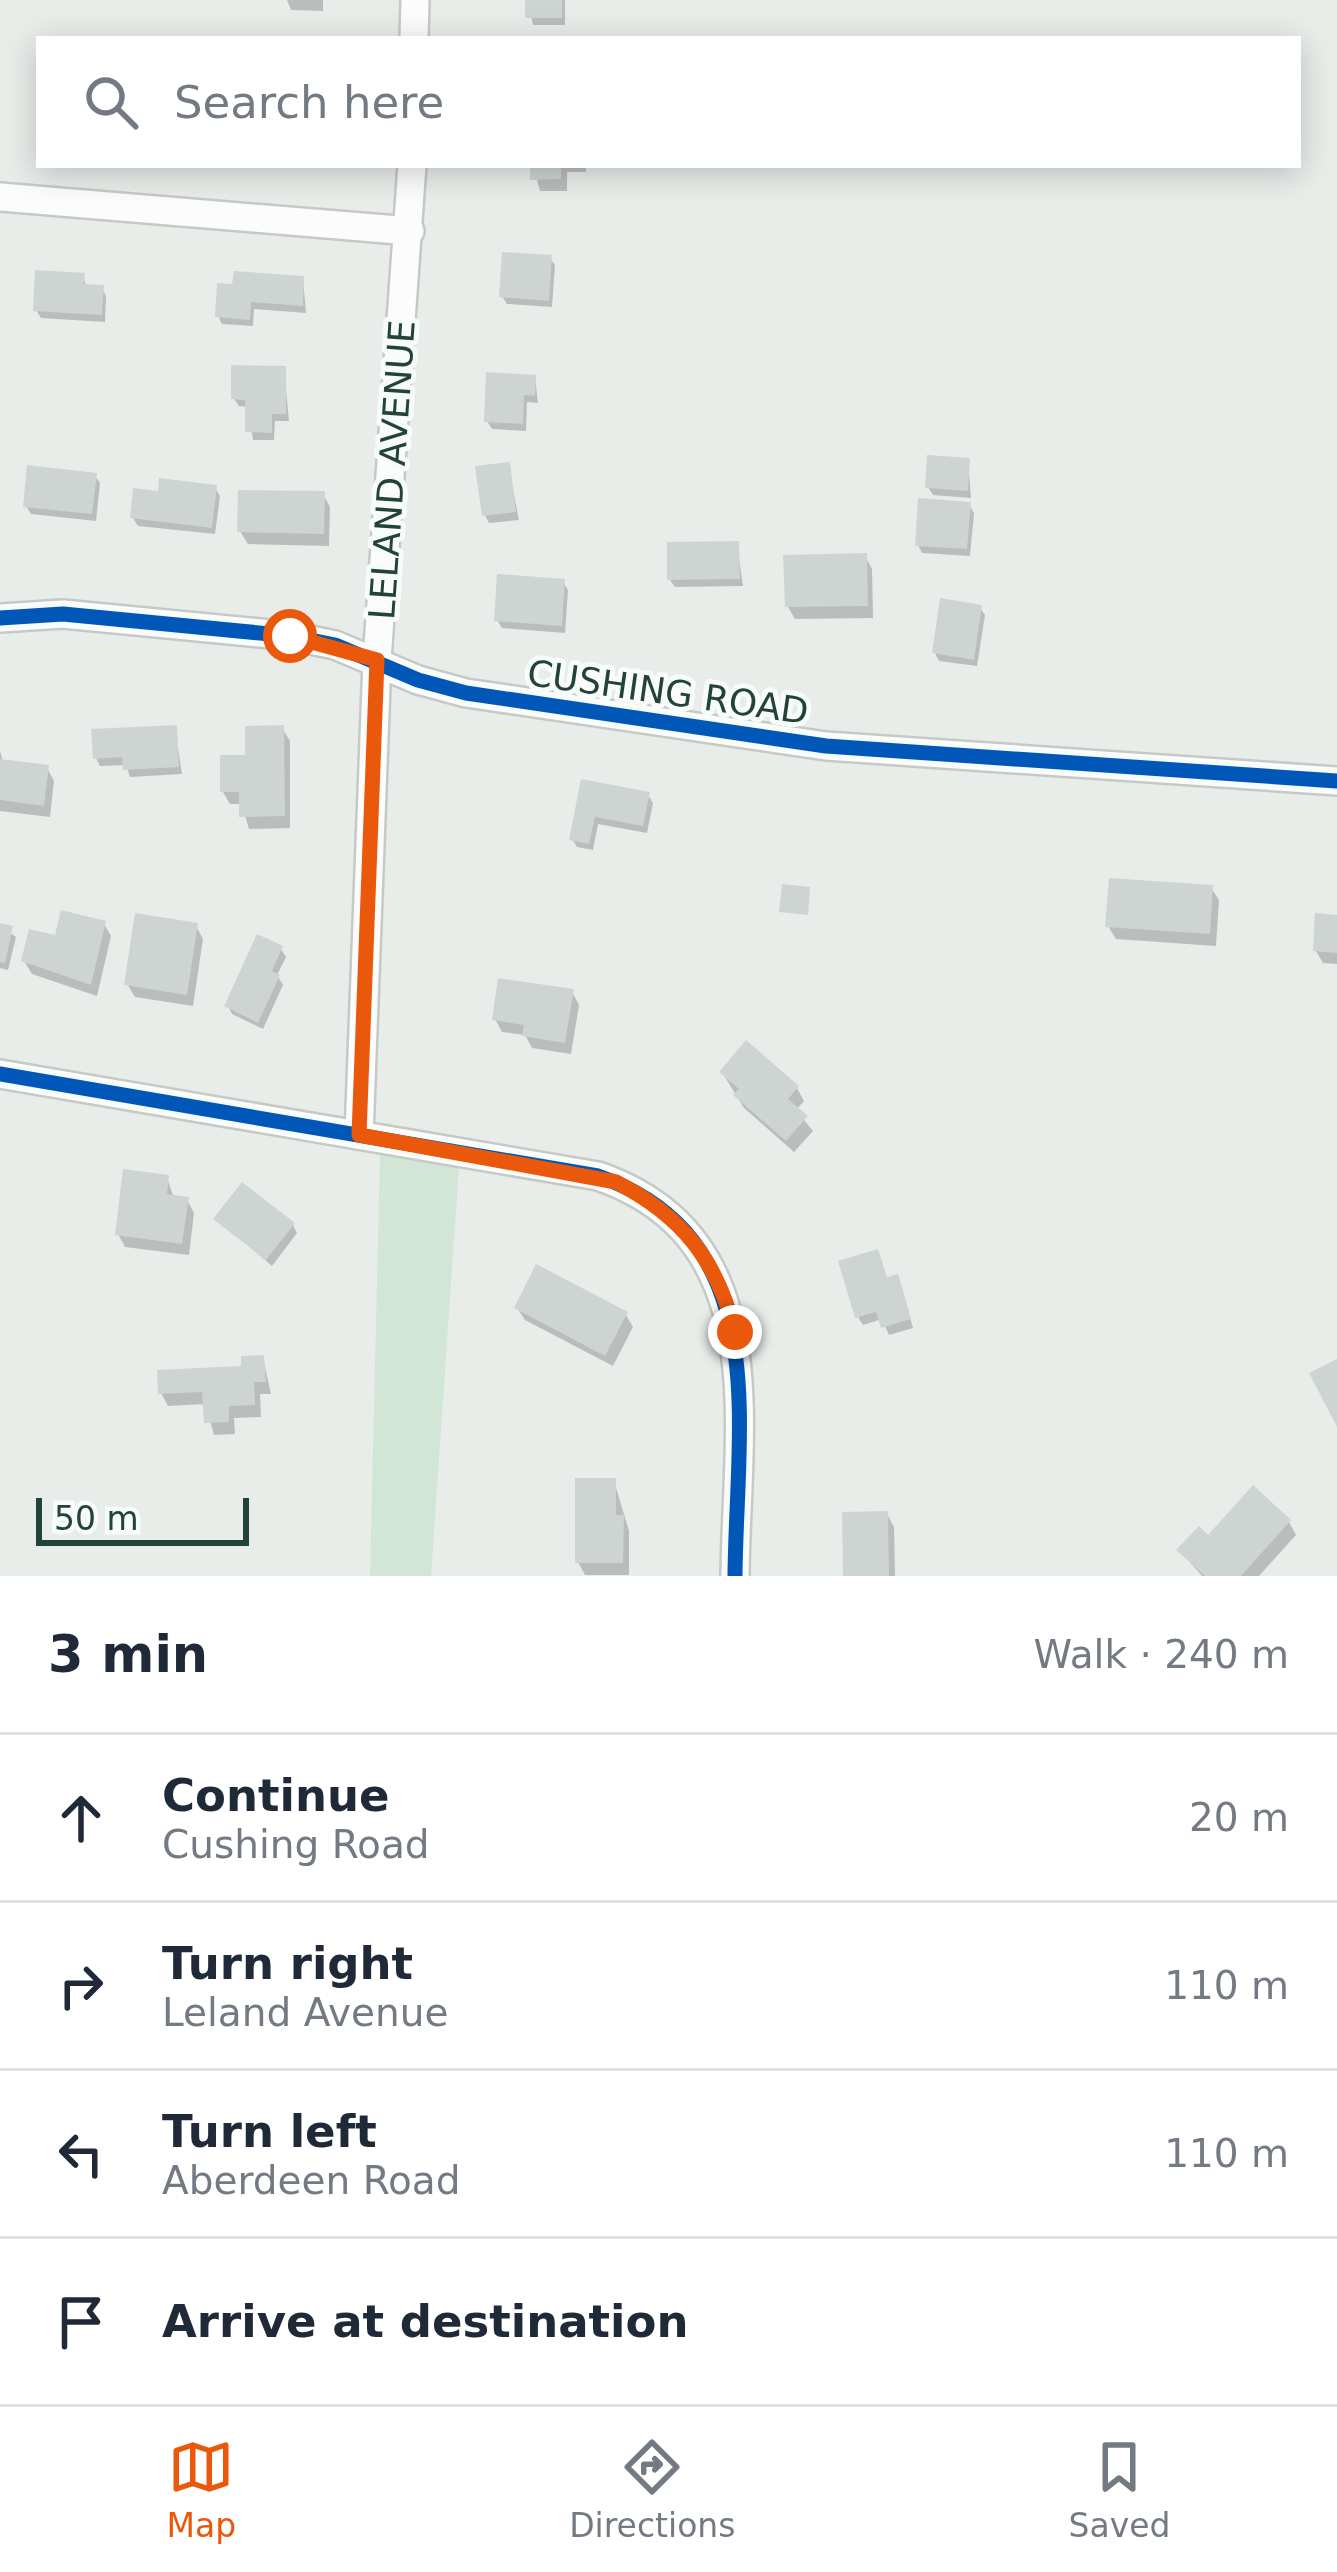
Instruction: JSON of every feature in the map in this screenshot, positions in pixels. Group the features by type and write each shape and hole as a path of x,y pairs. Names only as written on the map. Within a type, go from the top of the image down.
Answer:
{"street":[{"path":"414,36 415,0"},
{"name":"LELAND AVENUE","path":"359,1135 377,660 412,168"},
{"path":"0,197 410,231"},
{"name":"CUSHING ROAD","path":"0,619 63,614 290,636 377,660 418,680 466,693 826,746 1337,781"},
{"path":"0,1074 598,1176 652,1201 696,1241 725,1293 735,1332 735,1576"}],"green space":[{"path":"380,1154 459,1167 431,1576 370,1576"}],"building":[{"path":"525,0 562,0 562,18 525,18"},
{"path":"530,168 561,168 561,179 530,180"},
{"path":"502,252 552,255 549,301 499,297"},
{"path":"35,270 85,273 84,284 104,285 102,315 33,311"},
{"path":"234,271 304,276 303,306 251,302 250,320 215,317 217,283 232,284"},
{"path":"231,365 286,366 286,414 272,414 272,433 245,432 245,400 231,399"},
{"path":"486,372 536,375 535,396 524,395 523,424 484,422"},
{"path":"927,455 970,458 968,491 925,488"},
{"path":"510,462 516,512 482,516 475,466"},
{"path":"27,465 97,473 92,514 23,507"},
{"path":"159,478 217,485 212,528 130,518 133,488 158,491"},
{"path":"238,490 325,491 324,534 237,532"},
{"path":"918,498 971,502 967,549 915,546"},
{"path":"739,541 740,579 667,580 667,542"},
{"path":"867,553 868,606 785,607 783,555"},
{"path":"497,574 565,579 562,626 494,621"},
{"path":"940,598 982,605 974,660 932,653"},
{"path":"177,725 179,767 123,770 122,757 93,759 91,729"},
{"path":"284,725 285,816 239,817 239,792 220,792 220,755 245,755 245,726"},
{"path":"0,759 49,765 44,806 0,800"},
{"path":"581,779 650,792 643,826 595,817 589,844 569,840"},
{"path":"1109,878 1213,885 1210,934 1105,927"},
{"path":"782,884 810,887 808,915 779,912"},
{"path":"61,910 106,921 91,985 21,961 29,929 55,935"},
{"path":"135,913 198,923 187,995 124,985"},
{"path":"1315,913 1337,915 1337,953 1313,951"},
{"path":"0,923 13,926 5,963 0,962"},
{"path":"257,934 283,946 272,971 280,975 258,1023 224,1006"},
{"path":"498,978 574,989 565,1043 522,1036 524,1025 492,1020"},
{"path":"746,1040 799,1086 788,1099 808,1116 786,1141 733,1095 739,1089 719,1072"},
{"path":"123,1169 169,1175 167,1194 189,1197 182,1244 115,1235"},
{"path":"242,1182 295,1223 266,1260 213,1219"},
{"path":"878,1249 887,1277 898,1274 911,1319 881,1328 876,1312 855,1318 838,1261"},
{"path":"536,1264 628,1312 605,1356 514,1308"},
{"path":"264,1355 266,1382 254,1382 255,1405 229,1406 229,1422 204,1423 202,1392 158,1394 157,1370 241,1366 241,1356"},
{"path":"1337,1359 1337,1427 1309,1373"},
{"path":"575,1478 616,1478 616,1515 624,1515 623,1563 575,1563"},
{"path":"1253,1485 1291,1520 1241,1576 1205,1576 1176,1550 1199,1526 1208,1535"},
{"path":"888,1511 889,1576 843,1576 842,1512"}],"cycle path":[{"path":"0,618 63,614 291,636 335,645 418,680 466,693 826,746 1337,781"},
{"path":"0,1074 598,1176 655,1205 695,1243 720,1290 734,1343 739,1400 735,1576"}],"route":[{"path":"290,636 377,660 359,1135 616,1182 652,1201 696,1241 725,1293 735,1332"}]}
